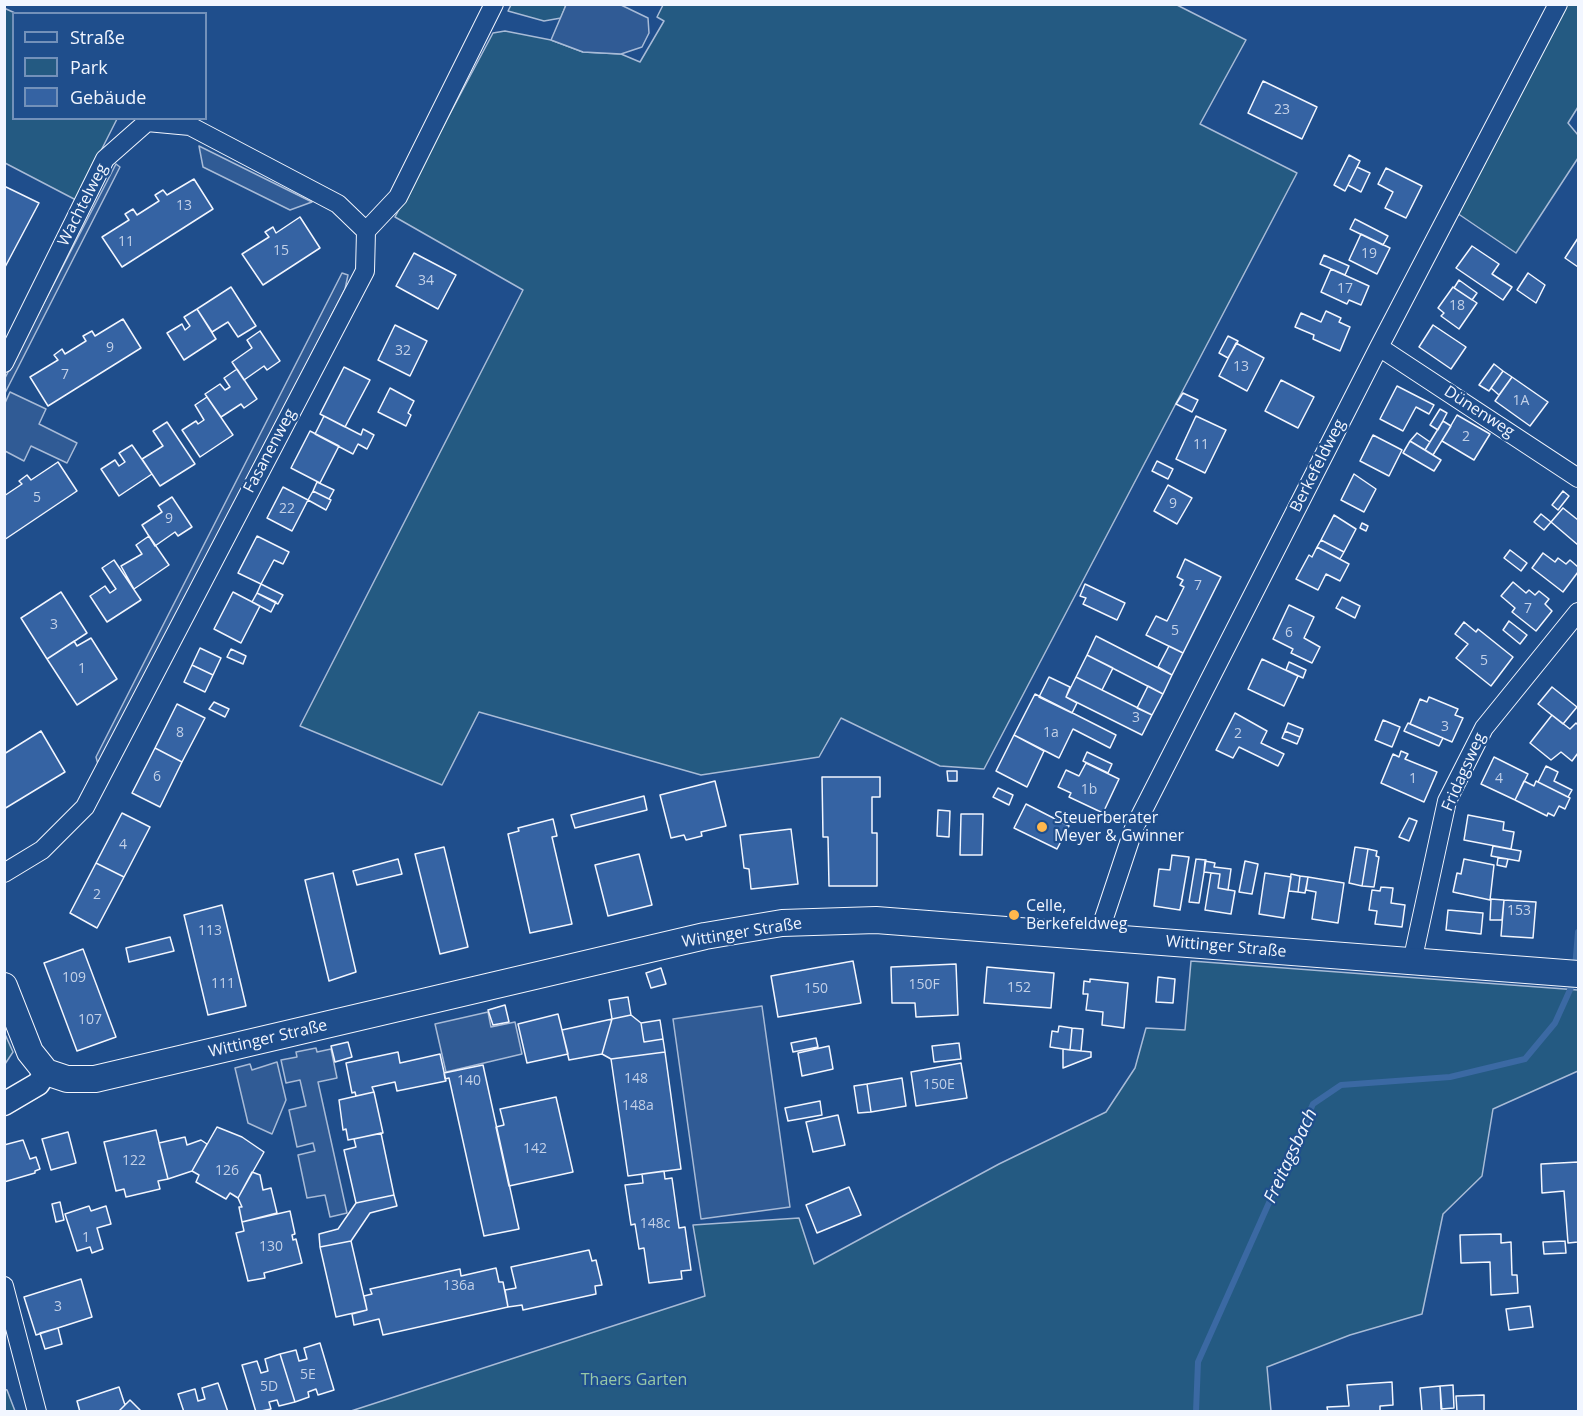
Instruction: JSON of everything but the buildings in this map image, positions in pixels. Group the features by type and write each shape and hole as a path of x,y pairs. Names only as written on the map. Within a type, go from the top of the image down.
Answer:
{"main road":[{"name":"Wittinger Straße","path":"46,1072 67,1079 95,1079 705,936 782,923 876,920 1578,974"},
{"path":"4,986 30,1052 46,1072"}],"street":[{"path":"366,231 398,197 494,4"},
{"name":"Berkefeldweg","path":"1098,936 1134,828 1379,347 1558,4"},
{"name":"Wachtelweg","path":"4,363 105,159 147,123 190,126 338,204 366,231"},
{"name":"Fasanenweg","path":"4,873 42,850 85,807 365,271 366,231"},
{"name":"Dünenweg","path":"1379,347 1578,478"},
{"name":"Fridagsweg","path":"1412,962 1447,801 1484,728 1578,612"},
{"path":"4,1104 38,1084 46,1072"},
{"path":"4,1286 37,1412"}],"green space":[{"path":"1175,4 1246,40 1200,124 1297,173 984,769 940,766 841,718 819,757 701,775 479,712 442,785 300,726 523,290 395,217 493,33 505,31 551,40 583,52 621,54 640,62 664,21 657,17 663,5"},
{"path":"511,5 566,5 561,18 544,21 508,11"},
{"path":"1566,5 1578,5 1578,107 1568,123 1578,135 1578,158 1516,253 1454,211"},
{"path":"4,8 13,12 12,120 116,120 76,200 5,163"},
{"name":"Thaers Garten","path":"1191,961 1578,990 1578,1071 1493,1109 1482,1176 1443,1214 1422,1314 1350,1335 1267,1367 1271,1411 351,1411 705,1296 693,1225 799,1218 814,1264 999,1164 1106,1112 1135,1068 1146,1028 1185,1030"},
{"path":"4,1032 13,1052 5,1064 4,1064"},
{"path":"4,1389 7,1390 15,1411 5,1411"}],"shaded area":[{"path":"566,5 621,5 648,18 649,33 642,47 621,54 583,52 551,40"},
{"path":"199,146 312,202 290,210 203,167"},
{"path":"116,164 120,167 5,393 5,378"},
{"path":"342,273 348,275 345,289 99,768 96,757"},
{"path":"10,392 46,409 39,424 77,443 67,463 31,446 24,461 5,451 5,403"},
{"path":"762,1006 790,1207 701,1219 673,1019"},
{"path":"488,1012 491,1027 515,1022 522,1054 446,1072 435,1024"},
{"path":"316,1048 317,1052 331,1049 337,1078 318,1082 347,1213 330,1217 325,1195 307,1198 298,1155 315,1151 313,1143 297,1147 289,1110 306,1106 300,1080 286,1083 281,1060 297,1057 296,1052"},
{"path":"277,1062 286,1100 272,1134 248,1123 235,1068 250,1064 252,1070"}],"waterway":[{"name":"Freitagsbach","path":"1575,968 1578,932"},
{"name":"Freitagsbach","path":"1196,1412 1198,1362 1313,1104 1341,1085 1450,1077 1525,1059 1555,1023 1574,981"}],"place":[{"name":"Steuerberater Meyer & Gwinner","path":"1042,827"},
{"name":"Celle, Berkefeldweg","path":"1014,915"}]}
